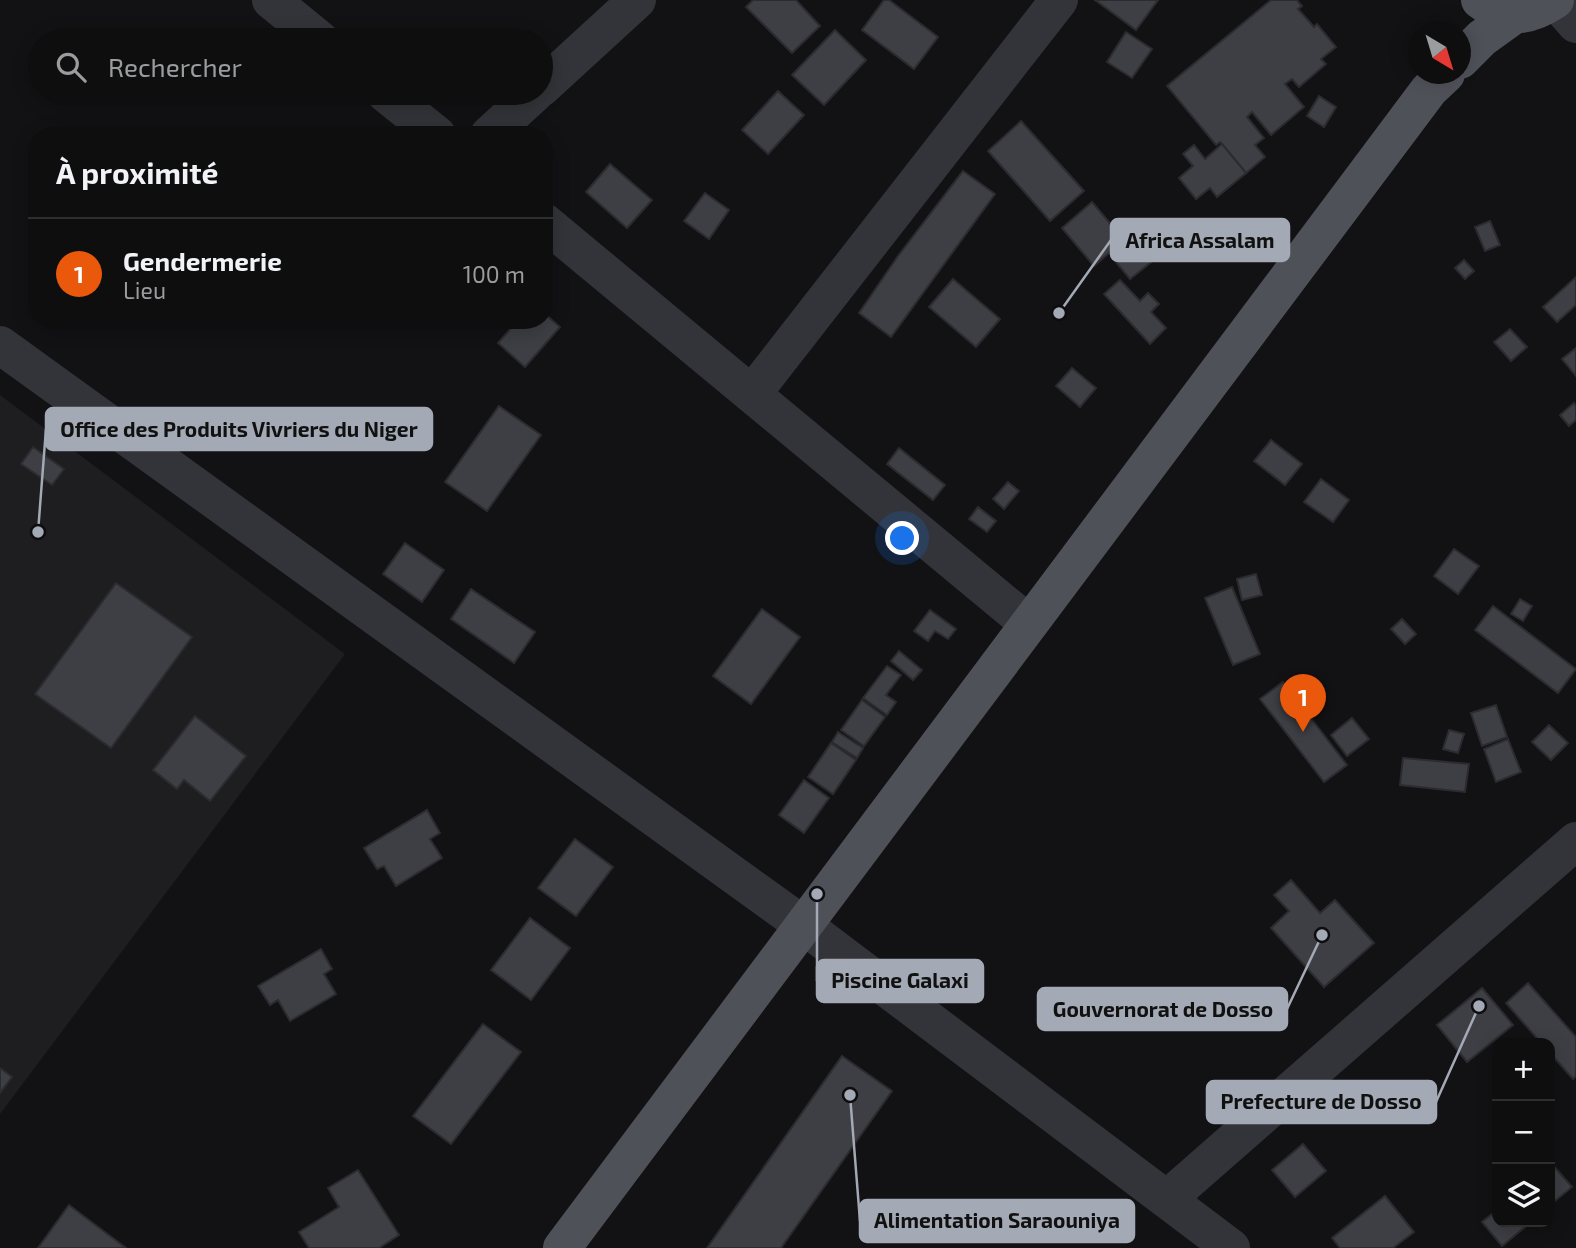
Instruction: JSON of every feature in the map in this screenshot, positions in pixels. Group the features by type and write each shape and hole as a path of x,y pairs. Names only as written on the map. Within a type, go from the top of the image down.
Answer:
{"main road":[{"path":"1459,21 1462,0"},
{"path":"1480,0 1493,10 1514,15 1536,12 1555,0"},
{"path":"1471,50 1514,15"},
{"path":"562,1248 1433,84"}],"street":[{"path":"271,0 305,28"},
{"path":"553,77 637,0"},
{"path":"752,394 1059,0"},
{"path":"1555,0 1576,24"},
{"path":"400,105 426,126"},
{"path":"499,126 522,105"},
{"path":"553,229 1029,624"},
{"path":"0,345 803,925 1231,1248"},
{"path":"1167,1199 1576,841"}],"shaded area":[{"path":"0,395 345,654 0,1114"}],"building":[{"path":"753,0 796,0 820,26 792,53 746,7"},
{"path":"884,0 889,0 938,37 914,69 862,30"},
{"path":"1095,0 1158,0 1136,30"},
{"path":"1271,0 1297,0 1302,6 1298,9 1314,27 1317,24 1336,47 1321,59 1326,64 1299,87 1292,79 1285,84 1304,107 1271,135 1252,112 1247,117 1264,138 1255,145 1265,157 1246,173 1220,142 1216,145 1167,86"},
{"path":"835,30 866,60 824,105 792,75"},
{"path":"1126,32 1152,49 1132,78 1107,62"},
{"path":"778,91 804,115 768,154 742,130"},
{"path":"1319,96 1336,107 1324,127 1307,116"},
{"path":"1021,121 1084,191 1050,221 988,151"},
{"path":"1222,144 1246,173 1217,197 1210,188 1196,199 1179,178 1193,166 1183,154 1194,145 1205,159"},
{"path":"610,164 652,200 627,228 586,192"},
{"path":"963,171 995,194 891,337 859,313 898,256"},
{"path":"705,193 729,210 709,239 684,221"},
{"path":"1092,202 1124,240 1094,266 1062,228"},
{"path":"1490,221 1500,245 1485,251 1475,227"},
{"path":"1149,233 1165,251 1130,279 1115,261"},
{"path":"1464,260 1474,271 1465,279 1455,268"},
{"path":"1576,277 1576,305 1557,322 1543,307"},
{"path":"953,279 1000,319 976,347 929,307"},
{"path":"1120,280 1140,301 1148,293 1159,304 1151,312 1166,328 1150,344 1104,294"},
{"path":"553,321 560,327 525,367 498,343 510,329 553,329"},
{"path":"1510,329 1527,347 1511,361 1494,342"},
{"path":"1576,348 1576,376 1562,359"},
{"path":"1072,368 1096,388 1080,407 1056,386"},
{"path":"1574,403 1576,420 1569,426 1560,415"},
{"path":"499,406 541,435 487,511 445,482"},
{"path":"1271,440 1302,464 1285,485 1254,461"},
{"path":"33,447 64,469 52,485 21,464"},
{"path":"899,448 945,485 933,500 887,464"},
{"path":"1321,479 1349,500 1333,522 1304,502"},
{"path":"1008,482 1019,491 1004,509 993,499"},
{"path":"978,507 996,521 987,532 969,519"},
{"path":"405,543 444,570 422,602 383,574"},
{"path":"1454,549 1479,566 1458,594 1434,576"},
{"path":"1256,574 1262,595 1242,600 1237,579"},
{"path":"116,583 192,637 111,748 35,694"},
{"path":"1232,587 1260,654 1233,665 1205,598"},
{"path":"471,589 535,632 514,663 451,619"},
{"path":"1520,599 1532,606 1523,621 1511,614"},
{"path":"1493,606 1576,669 1558,693 1475,630"},
{"path":"762,609 800,637 751,704 713,676"},
{"path":"930,610 956,629 948,639 935,631 928,641 914,631"},
{"path":"1402,619 1416,634 1405,644 1391,629"},
{"path":"899,651 922,670 913,680 891,661"},
{"path":"887,666 901,675 886,695 896,702 887,715 863,698"},
{"path":"1283,682 1347,765 1324,782 1260,699"},
{"path":"862,700 885,717 864,746 841,730"},
{"path":"1496,705 1507,737 1482,746 1471,713"},
{"path":"195,716 246,756 210,801 184,780 177,789 153,770"},
{"path":"1352,718 1369,739 1347,756 1331,735"},
{"path":"1549,725 1568,743 1551,760 1532,742"},
{"path":"1449,730 1464,734 1458,753 1443,749"},
{"path":"838,732 863,748 857,758 832,742"},
{"path":"1508,739 1521,772 1496,782 1484,749"},
{"path":"831,743 856,760 833,794 808,777"},
{"path":"1403,758 1469,764 1465,792 1400,785"},
{"path":"804,780 829,798 804,833 779,815"},
{"path":"427,810 440,833 430,839 442,858 396,886 384,866 377,869 364,848"},
{"path":"575,839 613,867 576,916 538,888"},
{"path":"1291,880 1320,913 1335,900 1374,943 1324,987 1271,928 1289,911 1274,895"},
{"path":"530,918 570,948 531,1000 491,970"},
{"path":"321,949 332,969 324,974 336,994 290,1021 278,1000 270,1005 258,986"},
{"path":"1528,983 1576,1037 1576,1076 1573,1079 1555,1059 1555,1038 1537,1038 1506,1003"},
{"path":"1482,988 1513,1025 1497,1038 1492,1038 1492,1042 1467,1062 1437,1025"},
{"path":"483,1024 521,1052 451,1144 413,1116"},
{"path":"842,1056 892,1091 781,1248 707,1248"},
{"path":"0,1068 12,1077 0,1093"},
{"path":"1303,1144 1326,1171 1295,1197 1272,1170"},
{"path":"1555,1168 1572,1187 1555,1201"},
{"path":"358,1170 399,1235 379,1248 309,1248 299,1232 339,1207 328,1188"},
{"path":"1385,1196 1414,1232 1393,1248 1340,1248 1332,1238"},
{"path":"69,1205 126,1248 38,1248"},
{"path":"1492,1214 1492,1227 1525,1227 1502,1246 1482,1222"}],"place":[{"name":"Africa Assalam","path":"1059,313"},
{"name":"Office des Produits Vivriers du Niger","path":"38,532"},
{"name":"Gendermerie","path":"1303,732"},
{"name":"Piscine Galaxi","path":"817,894"},
{"name":"Gouvernorat de Dosso","path":"1322,935"},
{"name":"Prefecture de Dosso","path":"1479,1006"},
{"name":"Alimentation Saraouniya","path":"850,1095"}]}
